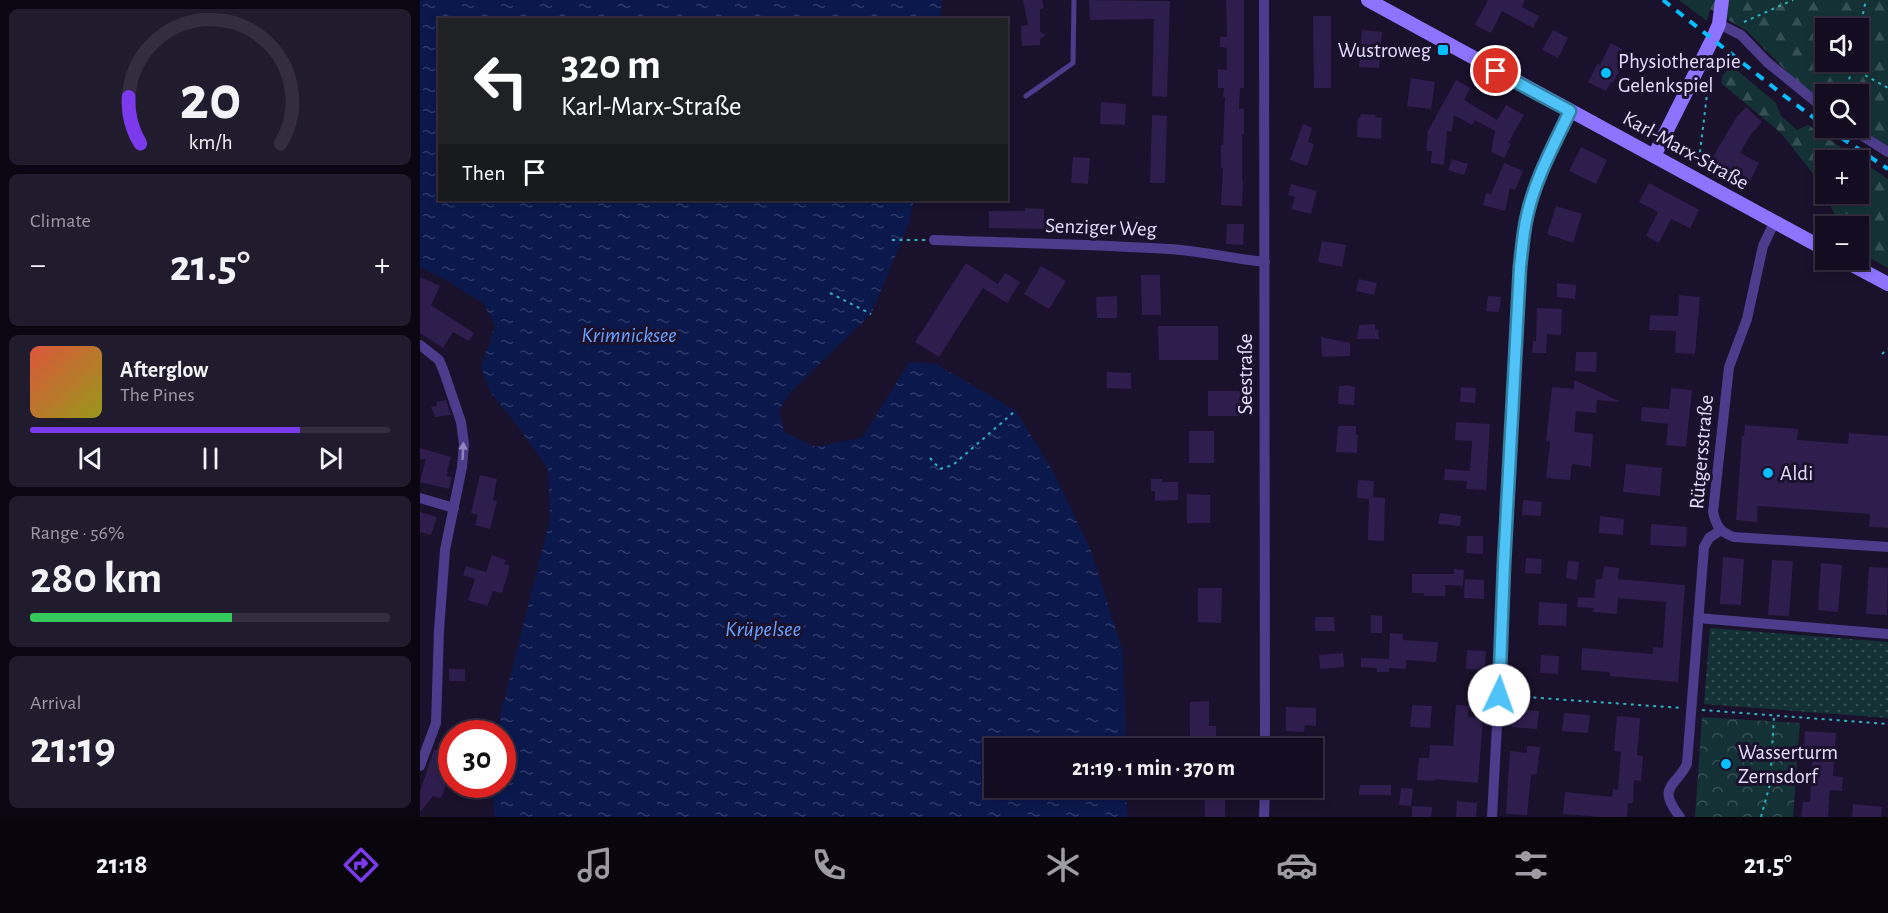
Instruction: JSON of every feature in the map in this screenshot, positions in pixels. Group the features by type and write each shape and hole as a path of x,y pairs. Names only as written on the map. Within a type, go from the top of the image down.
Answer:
{"street":[{"name":"Seestraße","path":"1264,0 1265,738"},
{"name":"Karl-Marx-Straße","path":"1368,0 1815,244"},
{"path":"1654,156 1703,59 1724,26 1722,0"},
{"path":"1724,26 1741,35 1775,69 1815,101"},
{"path":"1492,817 1504,552 1522,248 1527,216 1537,183 1570,111"},
{"path":"1866,138 1888,152"},
{"name":"Rütgersstraße","path":"1680,817 1671,806 1669,789 1688,764 1704,548 1709,538 1720,530 1713,512 1729,367 1747,319 1763,246 1774,223"},
{"name":"Senziger Weg","path":"934,240 1171,249 1265,262"},
{"path":"1862,270 1888,284"},
{"path":"420,345 439,360 461,422 464,444 442,579 436,723 420,766"},
{"path":"420,498 454,508"},
{"path":"1720,530 1734,537 1888,547"},
{"path":"1698,618 1888,634"},
{"path":"1264,817 1265,798"}],"lane":[{"path":"1026,96 1073,63 1074,0"}],"path":[{"path":"1724,26 1793,0"},
{"path":"1862,18 1866,0"},
{"path":"1703,59 1708,70 1709,83 1700,152 1703,170"},
{"path":"1859,72 1888,88"},
{"path":"891,240 913,239"},
{"path":"830,293 871,314"},
{"path":"1882,354 1888,349"},
{"path":"930,458 940,469 953,465 1014,412"},
{"path":"1761,817 1770,784 1774,716"}],"green space":[{"path":"1679,0 1888,0 1888,146 1869,134 1869,84 1815,84 1815,97 1802,87 1747,31 1710,9 1707,21"},
{"path":"1731,65 1776,103 1781,116 1797,130 1808,125 1815,130 1815,138 1827,138 1845,150 1815,150 1815,177 1781,133 1721,83 1723,75"},
{"path":"1869,166 1888,179 1888,268 1869,258 1869,216 1836,216 1829,204 1869,204"},
{"path":"1710,628 1888,642 1888,718 1704,704"},
{"path":"1702,717 1800,723 1793,817 1695,817"}],"water":[{"name":"Krüpelsee","path":"420,0 942,0 940,18 438,18 438,201 914,201 909,223 871,314 791,392 779,410 784,432 816,447 863,437 909,362 936,364 1016,411 1055,475 1091,551 1123,652 1126,738 984,738 984,798 1126,798 1127,817 495,817 493,798 516,798 516,720 499,720 550,519 548,469 491,393 481,367 495,326 484,304 420,267"}],"building":[{"path":"1023,0 1042,0 1044,8 1040,9 1040,32 1046,35 1040,39 1040,45 1022,46 1021,26 1028,25"},
{"path":"1089,0 1170,1 1167,97 1152,96 1154,19 1090,20"},
{"path":"1226,0 1244,0 1244,88 1240,88 1239,109 1244,109 1242,206 1221,205 1223,168 1221,168 1221,145 1223,145 1225,97 1223,97 1224,88 1218,88 1218,69 1227,70 1227,48 1220,47 1220,37 1227,37"},
{"path":"1488,0 1525,0 1522,7 1539,16 1533,28 1502,11 1491,33 1475,25"},
{"path":"1313,16 1331,16 1331,88 1314,88"},
{"path":"1362,30 1382,32 1379,68 1359,67"},
{"path":"1553,30 1568,38 1558,58 1542,50"},
{"name":"Physiotherapie Gelenkspiel","path":"1611,43 1622,49 1619,55 1626,58 1613,83 1611,82 1606,91 1588,82"},
{"path":"1411,78 1435,82 1431,109 1407,106"},
{"path":"1456,80 1470,88 1464,100 1497,120 1506,105 1524,115 1508,143 1511,144 1504,158 1491,152 1495,131 1475,120 1472,125 1454,115 1452,131 1447,131 1444,165 1431,163 1432,151 1426,151 1428,131"},
{"path":"1101,102 1126,104 1125,125 1100,124"},
{"path":"1746,107 1762,122 1751,134 1740,153 1759,163 1750,181 1711,160 1736,118"},
{"path":"1361,114 1376,115 1375,117 1382,118 1381,139 1357,137 1358,117 1360,118"},
{"path":"1152,115 1167,116 1165,183 1150,183"},
{"path":"1303,124 1312,128 1308,142 1314,144 1307,166 1290,160"},
{"path":"1581,147 1607,160 1596,184 1569,171"},
{"path":"1073,157 1090,158 1088,184 1071,183"},
{"path":"1452,159 1468,164 1464,175 1448,170"},
{"path":"1504,163 1523,171 1515,190 1510,188 1505,211 1483,205 1486,193 1491,194"},
{"path":"1649,183 1699,210 1690,228 1671,219 1659,243 1646,236 1658,212 1639,202"},
{"path":"1291,184 1317,191 1311,214 1291,209 1295,197 1288,195"},
{"path":"1556,206 1582,214 1573,243 1547,234"},
{"path":"1025,208 1044,209 1044,229 989,228 989,211 1025,211"},
{"path":"1227,224 1244,224 1243,245 1226,244"},
{"path":"1322,241 1346,245 1342,267 1318,262"},
{"path":"966,263 998,284 1005,273 1020,282 1007,303 983,288 939,357 915,342"},
{"path":"1041,266 1066,281 1049,309 1024,294"},
{"path":"1141,275 1160,275 1161,315 1142,315"},
{"path":"420,277 440,286 431,305 474,333 469,341 453,332 443,348 420,333"},
{"path":"1359,279 1377,283 1374,295 1356,291"},
{"path":"1557,283 1576,285 1575,299 1557,297"},
{"path":"1679,295 1700,297 1695,354 1675,353 1676,331 1649,330 1650,315 1678,316"},
{"path":"1117,296 1117,318 1097,318 1096,297"},
{"path":"1488,296 1501,297 1499,312 1486,311"},
{"path":"1537,308 1562,309 1561,335 1547,334 1546,353 1532,353 1533,341 1536,341"},
{"path":"1375,324 1379,339 1357,339 1359,325"},
{"path":"1158,326 1218,326 1218,360 1159,360"},
{"path":"1321,337 1350,343 1350,356 1322,357"},
{"path":"1576,352 1597,352 1596,372 1575,371"},
{"path":"1107,372 1131,373 1131,389 1107,388"},
{"path":"1574,380 1619,401 1597,400 1596,413 1576,411 1574,432 1593,434 1591,467 1572,464 1570,480 1546,478 1550,442 1546,441 1552,387 1574,389"},
{"path":"1339,386 1355,387 1354,405 1338,404"},
{"path":"1461,387 1476,388 1475,403 1460,402"},
{"path":"1671,388 1692,390 1686,447 1666,445 1668,424 1641,421 1642,407 1669,409"},
{"path":"1208,391 1243,391 1243,416 1208,416"},
{"path":"446,400 451,415 435,417 431,407 437,406 436,402"},
{"path":"1456,422 1490,424 1486,490 1466,489 1467,481 1444,480 1445,469 1470,471 1472,441 1455,440"},
{"path":"1745,425 1798,429 1797,440 1848,444 1849,433 1888,436 1888,528 1869,527 1870,514 1758,506 1757,522 1736,520 1742,436 1744,436"},
{"path":"1338,426 1356,426 1357,453 1336,452"},
{"path":"1189,431 1214,431 1214,463 1189,463"},
{"path":"420,448 451,457 447,471 447,476 452,477 449,489 420,482 426,459 420,459"},
{"path":"1626,464 1662,468 1660,496 1623,492"},
{"path":"480,475 497,479 493,500 497,501 490,529 475,525 478,515 471,513"},
{"path":"1151,479 1178,482 1178,500 1155,501 1155,491 1151,491"},
{"path":"1358,480 1374,481 1373,497 1385,498 1384,541 1368,540 1369,499 1357,498"},
{"path":"1187,494 1210,495 1210,523 1187,523"},
{"path":"1523,500 1542,502 1541,516 1522,515"},
{"path":"420,512 437,517 431,535 420,532"},
{"path":"1440,513 1461,516 1460,526 1438,524"},
{"path":"1600,516 1624,519 1623,535 1599,533"},
{"path":"1651,524 1687,527 1686,547 1650,545"},
{"path":"1467,536 1483,536 1483,554 1466,553"},
{"path":"492,555 506,560 504,564 510,566 502,593 493,591 487,606 468,600 475,579 463,575 466,566 486,572"},
{"path":"1723,557 1744,559 1741,605 1720,604"},
{"path":"1526,558 1542,559 1541,574 1525,573"},
{"path":"1772,560 1793,561 1789,616 1768,615"},
{"path":"1568,561 1579,562 1577,580 1566,578"},
{"path":"1821,563 1842,565 1838,612 1818,610"},
{"path":"1604,566 1619,568 1618,579 1685,585 1678,682 1610,676 1610,672 1581,670 1582,648 1653,654 1653,647 1663,648 1666,602 1618,598 1617,614 1593,612 1594,608 1577,607 1578,597 1594,598 1596,579 1602,579"},
{"path":"1869,567 1888,568 1887,615 1866,614"},
{"path":"1454,569 1464,570 1463,586 1445,585 1445,596 1424,596 1424,593 1412,593 1412,574 1454,574"},
{"path":"1465,579 1484,580 1484,599 1464,598"},
{"path":"1198,588 1222,588 1221,623 1198,622"},
{"path":"1539,602 1567,604 1566,626 1538,625"},
{"path":"1371,615 1382,616 1382,633 1371,633"},
{"path":"1315,617 1334,617 1335,631 1315,631"},
{"path":"1390,633 1403,634 1403,640 1438,642 1436,662 1406,660 1406,669 1389,668 1389,672 1377,672 1377,668 1361,667 1361,658 1389,659"},
{"path":"1467,650 1486,651 1485,670 1466,669"},
{"path":"1343,653 1344,667 1320,669 1319,655"},
{"path":"1541,655 1559,656 1558,674 1540,673"},
{"path":"449,669 465,669 465,681 449,681"},
{"path":"1209,701 1209,726 1216,726 1216,736 1190,738 1190,702"},
{"path":"1412,705 1432,706 1430,728 1410,727"},
{"path":"1456,705 1469,706 1468,717 1483,718 1478,783 1435,779 1435,781 1417,780 1419,758 1429,758 1430,745 1453,746"},
{"path":"1286,707 1316,708 1316,726 1305,725 1304,732 1286,731"},
{"path":"1512,709 1539,711 1537,729 1511,727"},
{"path":"1564,713 1590,715 1588,733 1562,731"},
{"path":"1617,716 1640,718 1637,755 1643,756 1641,781 1634,780 1633,803 1628,803 1627,817 1563,814 1565,792 1612,797 1613,789 1618,790 1621,752 1614,751"},
{"path":"1805,731 1836,733 1833,776 1843,777 1842,791 1830,790 1828,817 1801,817 1803,802 1810,802 1813,751 1804,750"},
{"path":"1527,746 1540,747 1537,774 1531,775 1527,815 1506,814 1510,751 1527,753"},
{"path":"434,749 438,751 438,797 433,796 420,812 420,792"},
{"path":"1360,785 1391,785 1391,795 1359,795"},
{"path":"1401,788 1413,789 1411,806 1399,805"},
{"path":"1204,798 1225,798 1225,817 1205,817"},
{"path":"1457,801 1477,803 1476,817 1456,817"},
{"path":"1853,804 1882,807 1881,817 1852,817"},
{"path":"1412,806 1432,807 1431,817 1412,817"}],"railway":[{"path":"1663,0 1815,119"},
{"path":"1842,138 1888,169"}],"place":[{"name":"Wustroweg","path":"1443,50"},
{"name":"Physiotherapie Gelenkspiel","path":"1606,73"},
{"name":"Aldi","path":"1768,473"},
{"name":"Wasserturm Zernsdorf","path":"1726,764"}],"route":[{"path":"1496,71 1570,111 1540,173 1527,216 1523,239 1505,541 1499,695"}],"water label":[{"name":"Krimnicksee","path":"629,334"}]}
